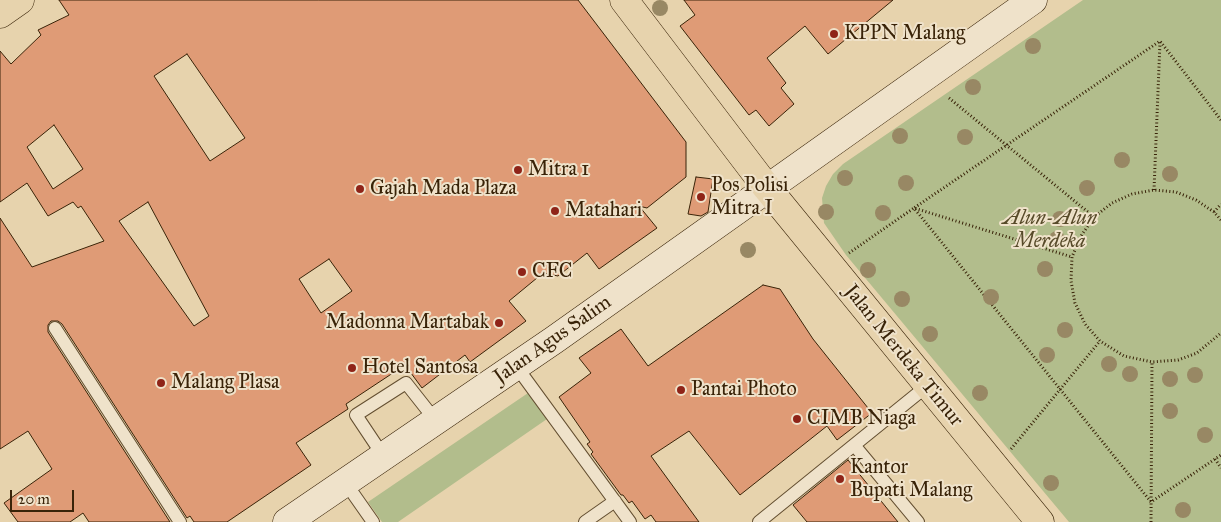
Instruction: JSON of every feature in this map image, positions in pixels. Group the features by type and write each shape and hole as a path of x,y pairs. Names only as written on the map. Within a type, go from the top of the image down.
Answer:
{"main road":[{"path":"0,14 20,0"},
{"name":"Jalan Merdeka Timur","path":"624,0 767,188 1040,522"},
{"name":"Jalan Agus Salim","path":"287,522 516,366 1033,0"}],"lane":[{"path":"55,328 180,522"},
{"path":"516,366 630,522"},
{"path":"384,457 356,415 406,383 436,421"},
{"path":"759,522 927,386"},
{"path":"854,445 918,522"},
{"path":"346,482 373,522"},
{"path":"585,522 614,501"}],"path":[{"path":"1160,41 1221,120"},
{"path":"846,255 1160,41"},
{"path":"1154,190 1160,41"},
{"path":"949,98 1094,217"},
{"path":"1221,220 1214,212 1196,200 1176,192 1154,190 1132,194 1112,203 1094,217 1081,236 1072,257 1071,280 1075,303 1085,324 1100,341 1124,356 1152,362 1178,360 1197,353 1221,333"},
{"path":"1214,212 1221,204"},
{"path":"914,208 1072,257"},
{"path":"914,208 1151,502"},
{"path":"1008,451 1100,341"},
{"path":"1150,522 1152,362"},
{"path":"1151,502 1221,455"},
{"path":"1214,459 1221,468"}],"green space":[{"name":"Alun-Alun Merdeka","path":"1083,0 1221,0 1221,522 1069,522 846,255 824,223 822,198 833,174 843,164"},
{"path":"528,393 547,419 398,522 382,522 368,502"}],"building":[{"path":"59,0 578,0 686,142 686,177 647,208 639,206 657,228 599,269 587,253 558,276 543,273 509,301 526,321 470,362 465,355 422,388 405,365 346,404 348,409 296,443 311,465 227,522 194,522 190,516 187,518 62,324 58,321 51,321 48,325 48,332 170,522 89,522 83,513 70,522 18,522 4,503 52,469 28,431 0,449 0,218 32,267 104,241 81,206 78,208 73,202 48,216 27,183 0,202 0,51 11,64 41,35 38,30 69,15","holes":["187,54 245,138 210,161 154,76","54,125 83,169 53,189 27,147","148,202 209,316 194,326 119,221","329,259 352,291 321,313 299,279"]},
{"path":"684,0 893,0 828,54 805,26 767,58 786,83 781,88 794,104 769,126 756,110 749,115 680,26 695,15"},
{"name":"Pos Polisi Mitra I","path":"696,177 713,179 708,212 701,216 688,214"},
{"path":"763,285 780,289 813,339 872,413 837,440 827,426 740,495 689,431 651,456 699,522 656,522 651,515 645,519 632,501 629,503 621,495 591,454 593,452 587,444 590,442 559,397 591,373 579,358 621,329 648,366"},
{"name":"Kantor Bupati Malang","path":"848,460 898,522 807,522 793,505"}],"place":[{"name":"KPPN Malang","path":"834,34"},
{"name":"Mitra 1","path":"518,170"},
{"name":"Gajah Mada Plaza","path":"360,189"},
{"name":"Pos Polisi Mitra I","path":"701,197"},
{"name":"Matahari","path":"555,211"},
{"name":"CFC","path":"522,272"},
{"name":"Madonna Martabak","path":"499,323"},
{"name":"Hotel Santosa","path":"352,368"},
{"name":"Malang Plasa","path":"161,383"},
{"name":"Pantai Photo","path":"681,390"},
{"name":"CIMB Niaga","path":"797,419"},
{"name":"Kantor Bupati Malang","path":"840,479"}]}
